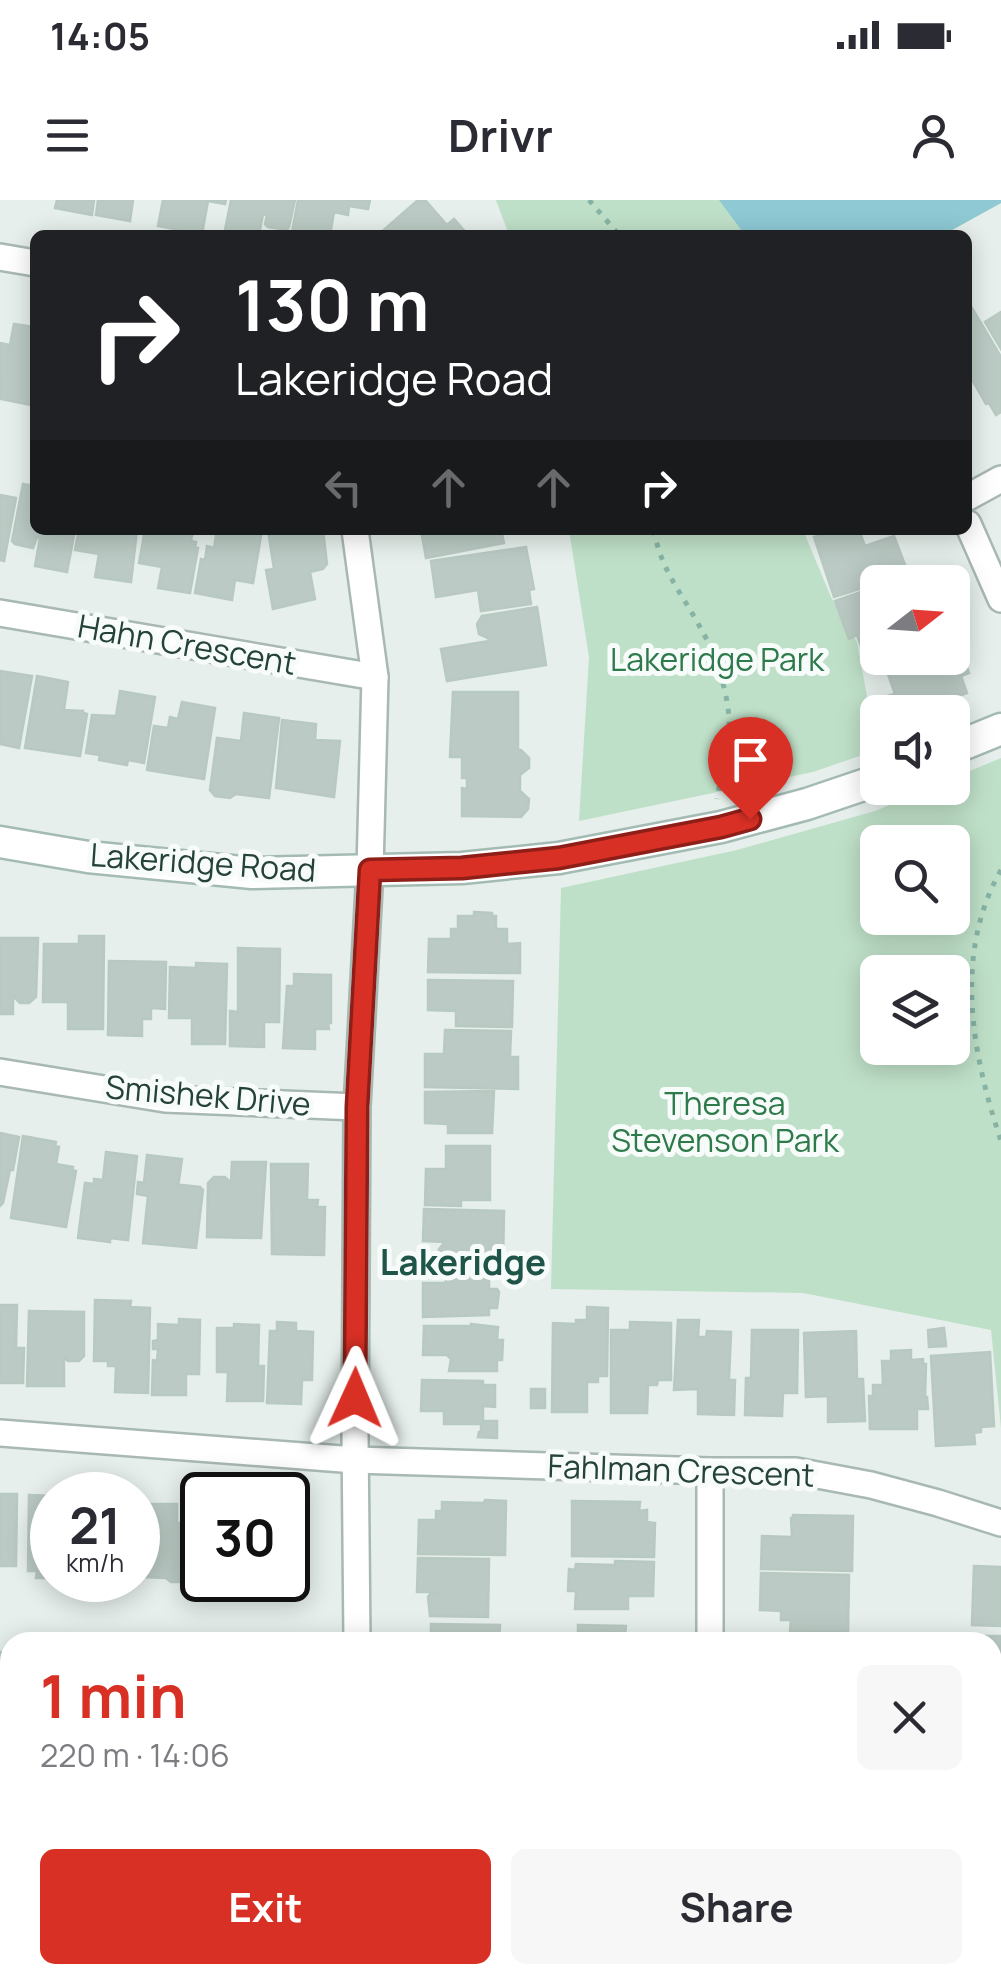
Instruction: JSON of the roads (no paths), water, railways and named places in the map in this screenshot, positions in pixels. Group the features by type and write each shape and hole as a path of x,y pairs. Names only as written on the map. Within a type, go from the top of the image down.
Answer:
{"street":[{"path":"0,257 30,262"},
{"path":"972,495 1001,479"},
{"path":"972,533 1001,599"},
{"path":"357,535 375,677 370,870 357,1107 357,1632"},
{"name":"Hahn Crescent","path":"0,613 375,677"},
{"path":"970,741 1001,728"},
{"name":"Lakeridge Road","path":"0,842 88,857 252,872 462,868 559,858 721,827 860,786"},
{"name":"Smishek Drive","path":"0,1072 165,1099 357,1107"},
{"name":"Fahlman Crescent","path":"0,1433 354,1460 796,1471 871,1485 1001,1523"},
{"path":"710,1471 710,1632"}],"water":[{"path":"719,200 1001,200 952,230 741,230"}],"district":[{"name":"Lakeridge","path":"463,1263"}],"park label":[{"name":"Lakeridge Park","path":"717,660"},
{"name":"Theresa Stevenson Park","path":"725,1122"}]}
